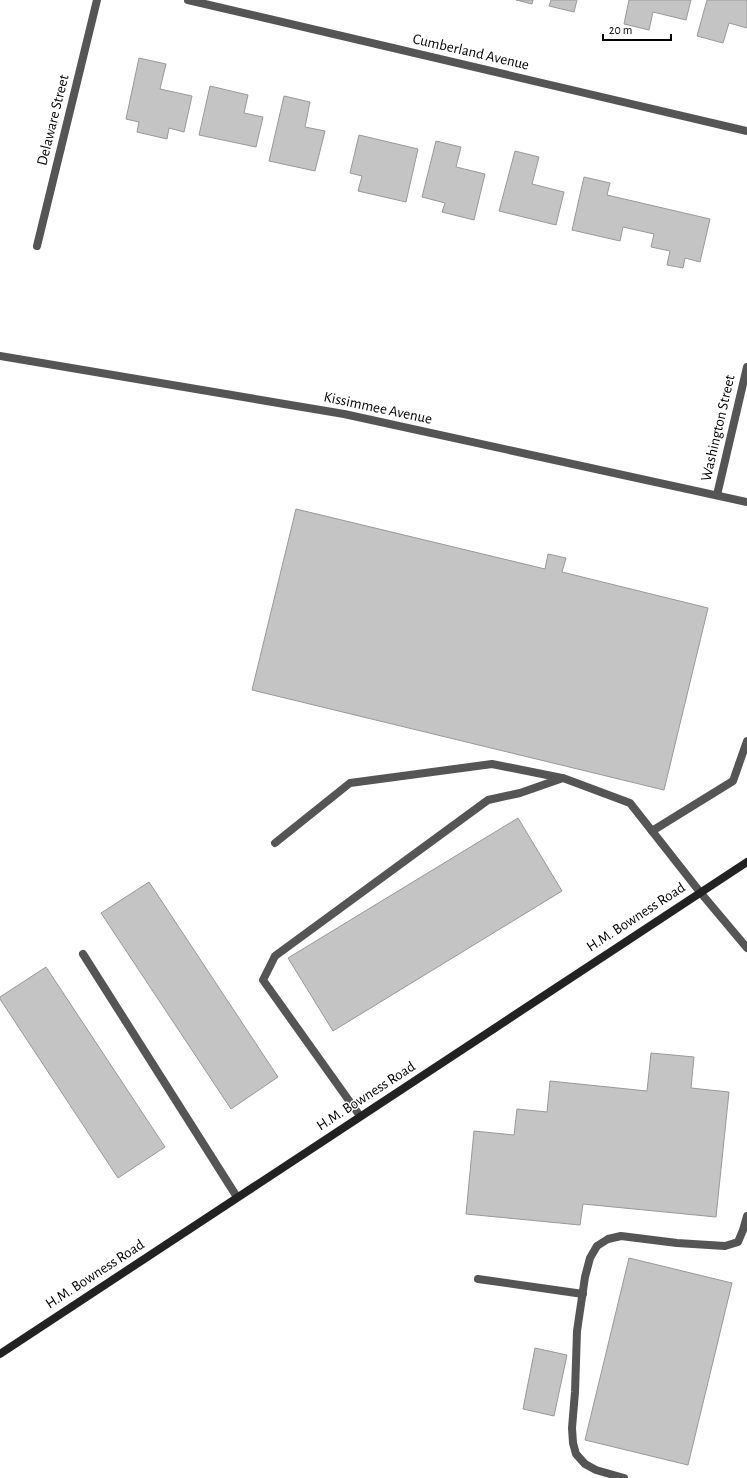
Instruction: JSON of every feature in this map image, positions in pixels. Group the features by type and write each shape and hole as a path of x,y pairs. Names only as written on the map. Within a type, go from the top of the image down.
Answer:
{"main road":[{"name":"H.M. Bowness Road","path":"0,1354 747,862"}],"street":[{"name":"Delaware Street","path":"37,246 97,0"},
{"name":"Cumberland Avenue","path":"188,0 747,131"},
{"name":"Kissimmee Avenue","path":"0,356 344,414 747,502"},
{"name":"Washington Street","path":"717,495 747,367"},
{"path":"652,831 733,781 747,741"},
{"path":"275,843 350,783 492,764 563,778 630,803 700,892 747,948"},
{"path":"360,1116 263,980 275,956 488,800 520,793 563,778"},
{"path":"83,954 237,1197"},
{"path":"624,1478 596,1470 585,1464 576,1454 573,1443 572,1428 578,1331 590,1258 597,1246 608,1239 621,1236 677,1243 725,1246 738,1242 747,1216"},
{"path":"478,1279 583,1294"}],"building":[{"path":"516,0 533,0 532,4"},
{"path":"551,0 577,0 574,12 549,6"},
{"path":"629,0 691,0 686,20 653,12 649,30 624,24"},
{"path":"707,0 747,0 747,28 729,23 723,43 697,36"},
{"path":"139,58 166,64 160,89 192,96 184,132 169,128 167,139 137,132 139,122 126,119"},
{"path":"210,86 248,95 244,113 263,117 256,147 199,135"},
{"path":"284,96 310,102 305,127 325,131 315,171 269,161"},
{"path":"359,135 418,149 406,202 358,191 362,176 350,173"},
{"path":"436,141 461,147 456,167 485,174 474,220 442,212 445,203 422,197"},
{"path":"515,151 539,157 532,184 564,192 556,225 499,211"},
{"path":"584,177 610,183 607,195 710,219 700,262 685,258 683,268 667,265 670,251 651,247 654,234 623,227 620,241 572,230"},
{"path":"296,509 545,569 548,554 566,558 562,572 708,608 664,790 252,690"},
{"path":"518,818 562,891 333,1031 288,958"},
{"path":"149,882 278,1077 231,1109 101,913"},
{"path":"46,967 165,1147 118,1178 0,999 0,997"},
{"path":"651,1053 694,1057 691,1088 729,1092 716,1217 583,1204 580,1225 466,1214 474,1131 514,1135 517,1109 547,1112 550,1081 647,1091"},
{"path":"629,1258 732,1283 688,1465 585,1440"},
{"path":"535,1348 567,1355 554,1416 523,1409"}]}
